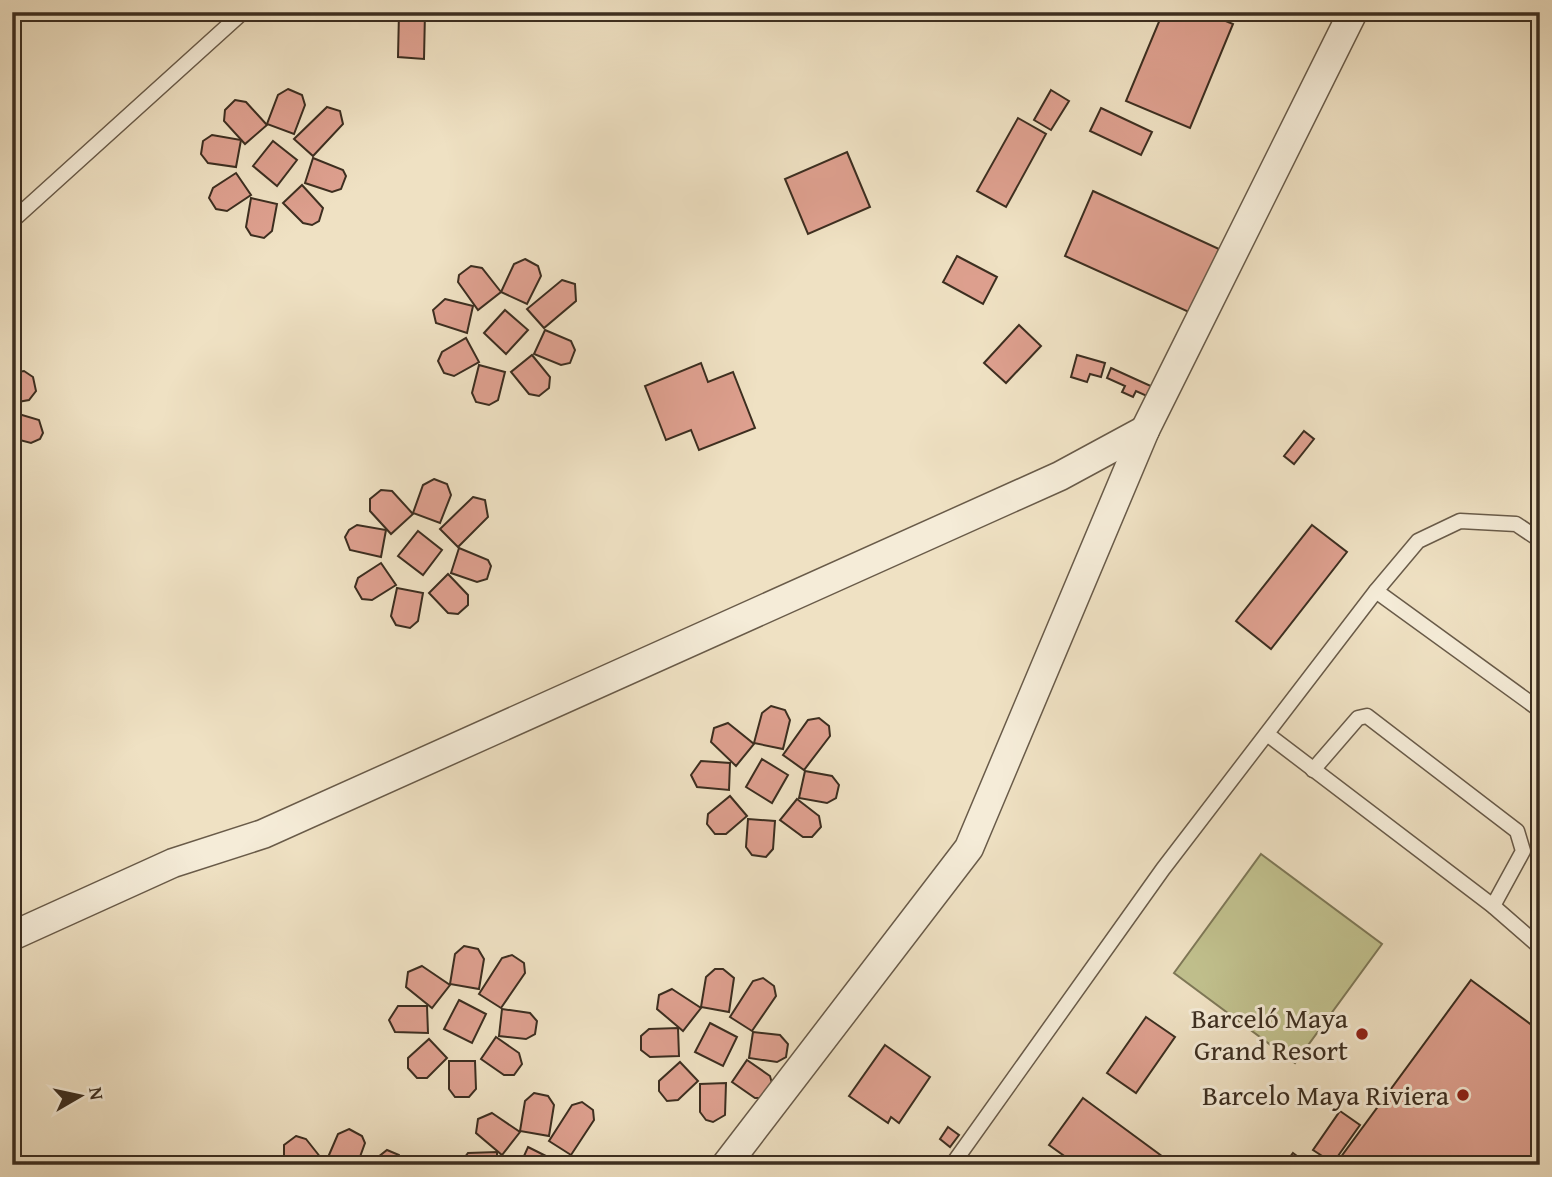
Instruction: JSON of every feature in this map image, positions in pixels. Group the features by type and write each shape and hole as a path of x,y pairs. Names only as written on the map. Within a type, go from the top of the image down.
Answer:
{"street":[{"path":"726,1165 969,848 1145,430 1353,12"},
{"path":"12,936 173,863 263,834 1060,475 1145,430"}],"lane":[{"path":"12,221 243,12"},
{"path":"952,1165 1163,869 1376,591 1418,541 1460,521 1516,524 1540,540"},
{"path":"1376,591 1540,710"},
{"path":"1313,770 1358,718 1367,716 1517,831 1523,851 1493,906"},
{"path":"1267,734 1493,906 1540,947"}],"green space":[{"path":"1261,854 1382,944 1295,1063 1174,973"}],"building":[{"path":"399,12 425,12 424,59 398,57"},
{"path":"1163,12 1204,12 1233,24 1190,128 1126,101"},
{"path":"288,89 302,95 305,105 294,134 267,124 278,95"},
{"path":"1051,90 1069,101 1051,130 1034,120"},
{"path":"235,100 246,102 267,125 245,144 224,121 225,110"},
{"path":"327,107 340,111 343,124 313,156 294,139"},
{"path":"1101,108 1152,132 1141,155 1090,131"},
{"path":"1018,118 1046,134 1006,207 977,191"},
{"path":"212,135 241,140 236,167 208,163 201,154 203,141"},
{"path":"273,141 297,160 277,186 253,166"},
{"path":"847,152 870,207 808,234 785,179"},
{"path":"313,158 343,170 346,176 341,189 332,192 305,183"},
{"path":"236,173 251,195 227,211 216,209 209,198 213,188"},
{"path":"302,185 323,208 319,221 312,225 303,223 283,203"},
{"path":"1093,191 1219,249 1191,313 1065,256"},
{"path":"251,198 277,204 272,231 264,238 251,235 246,227"},
{"path":"957,256 997,277 983,304 943,282"},
{"path":"525,259 538,266 541,276 527,304 501,292 514,264"},
{"path":"471,266 482,268 501,292 478,310 458,282 459,275"},
{"path":"562,280 575,284 576,301 544,328 527,309"},
{"path":"445,299 473,306 467,333 436,323 433,310"},
{"path":"505,310 528,330 506,354 484,333"},
{"path":"1019,325 1041,346 1006,383 984,363"},
{"path":"545,330 571,341 575,350 570,363 561,365 534,354"},
{"path":"466,338 479,362 454,376 444,373 438,361 442,352"},
{"path":"532,355 550,377 549,388 539,396 529,394 511,372"},
{"path":"1077,355 1105,363 1101,377 1090,374 1087,382 1071,377"},
{"path":"701,363 708,382 733,372 755,428 699,450 691,430 666,440 645,386"},
{"path":"479,365 505,372 498,400 489,405 476,402 472,393"},
{"path":"1111,368 1153,387 1149,397 1136,391 1133,397 1122,392 1125,386 1107,378"},
{"path":"24,371 33,377 36,391 29,400 12,403 12,373"},
{"path":"12,412 39,420 43,433 40,439 31,443 12,438"},
{"path":"1304,431 1314,439 1294,464 1284,456"},
{"path":"434,479 447,484 451,495 440,523 413,513 423,485"},
{"path":"381,490 392,491 413,514 391,534 370,511 370,499"},
{"path":"473,497 485,500 488,517 458,547 440,529"},
{"path":"357,525 386,530 381,557 350,550 345,537 349,530"},
{"path":"1312,525 1347,552 1271,649 1236,621"},
{"path":"418,531 442,550 423,575 398,556"},
{"path":"459,548 488,560 491,566 487,579 477,582 451,573"},
{"path":"381,563 396,585 372,600 362,599 355,587 358,578"},
{"path":"448,574 468,595 468,605 458,614 448,613 429,593"},
{"path":"397,588 423,593 418,621 410,628 396,625 391,616"},
{"path":"771,706 785,710 790,720 783,749 754,743 762,713"},
{"path":"819,718 829,726 830,736 804,770 783,755 808,720"},
{"path":"728,723 754,744 736,766 711,742 714,728"},
{"path":"762,759 788,775 772,803 746,787"},
{"path":"701,761 730,763 729,790 697,787 691,775"},
{"path":"805,771 832,776 839,785 836,798 827,803 799,798"},
{"path":"730,796 747,816 726,834 715,834 707,824 708,814"},
{"path":"797,799 819,816 821,827 812,837 803,837 780,820"},
{"path":"748,819 775,821 773,849 766,857 752,855 746,847"},
{"path":"464,946 478,949 484,959 479,989 450,984 455,954"},
{"path":"512,955 524,963 525,973 501,1008 479,994 502,958"},
{"path":"422,966 450,985 432,1008 406,987 408,972"},
{"path":"715,969 723,969 734,978 729,1012 701,1007 706,977"},
{"path":"763,978 774,986 776,996 752,1031 730,1017 753,981"},
{"name":"Barcelo Maya Riviera","path":"1471,980 1533,1026 1538,1019 1540,1021 1540,1165 1335,1165"},
{"path":"672,989 701,1008 683,1031 657,1009 659,995"},
{"path":"459,1000 486,1014 472,1043 444,1029"},
{"path":"398,1006 427,1006 428,1033 395,1032 389,1020"},
{"path":"502,1009 530,1013 537,1021 535,1034 526,1039 499,1036"},
{"path":"1146,1017 1175,1037 1136,1093 1107,1073"},
{"path":"710,1023 737,1037 723,1066 695,1052"},
{"path":"678,1028 679,1056 650,1057 641,1050 641,1036 649,1029"},
{"path":"753,1032 780,1035 788,1044 786,1057 777,1062 749,1058"},
{"path":"496,1037 519,1053 522,1064 514,1075 504,1075 481,1059"},
{"path":"429,1039 447,1058 427,1078 417,1078 408,1068 408,1058"},
{"path":"885,1045 930,1077 899,1123 891,1117 888,1123 849,1096"},
{"path":"747,1060 770,1076 773,1087 765,1098 755,1098 732,1082"},
{"path":"449,1061 475,1061 476,1089 469,1097 455,1097 449,1089"},
{"path":"680,1062 698,1081 678,1100 667,1101 659,1091 659,1081"},
{"path":"726,1083 725,1115 713,1122 706,1120 700,1112 700,1084"},
{"path":"534,1093 548,1096 554,1105 549,1136 520,1131 525,1101"},
{"path":"1083,1098 1174,1165 1077,1165 1049,1145"},
{"path":"582,1102 593,1110 594,1120 571,1155 549,1141 572,1105"},
{"path":"1340,1111 1360,1125 1333,1163 1313,1150"},
{"path":"492,1113 520,1132 502,1155 476,1133 478,1119"},
{"path":"948,1127 959,1135 950,1147 940,1139"},
{"path":"349,1129 362,1136 365,1143 357,1165 326,1162 338,1134"},
{"path":"296,1136 306,1139 325,1163 290,1165 284,1157 284,1145"},
{"path":"528,1147 556,1161 554,1165 520,1165"},
{"path":"387,1150 399,1155 402,1165 368,1165"},
{"path":"497,1152 497,1165 459,1165 468,1153"},
{"name":"Barcelo Maya Riviera","path":"1293,1153 1309,1165 1284,1165"},
{"path":"572,1156 600,1159 605,1165 571,1165"}],"place":[{"name":"Barceló Maya Grand Resort","path":"1362,1034"},
{"name":"Barcelo Maya Riviera","path":"1463,1095"}]}
